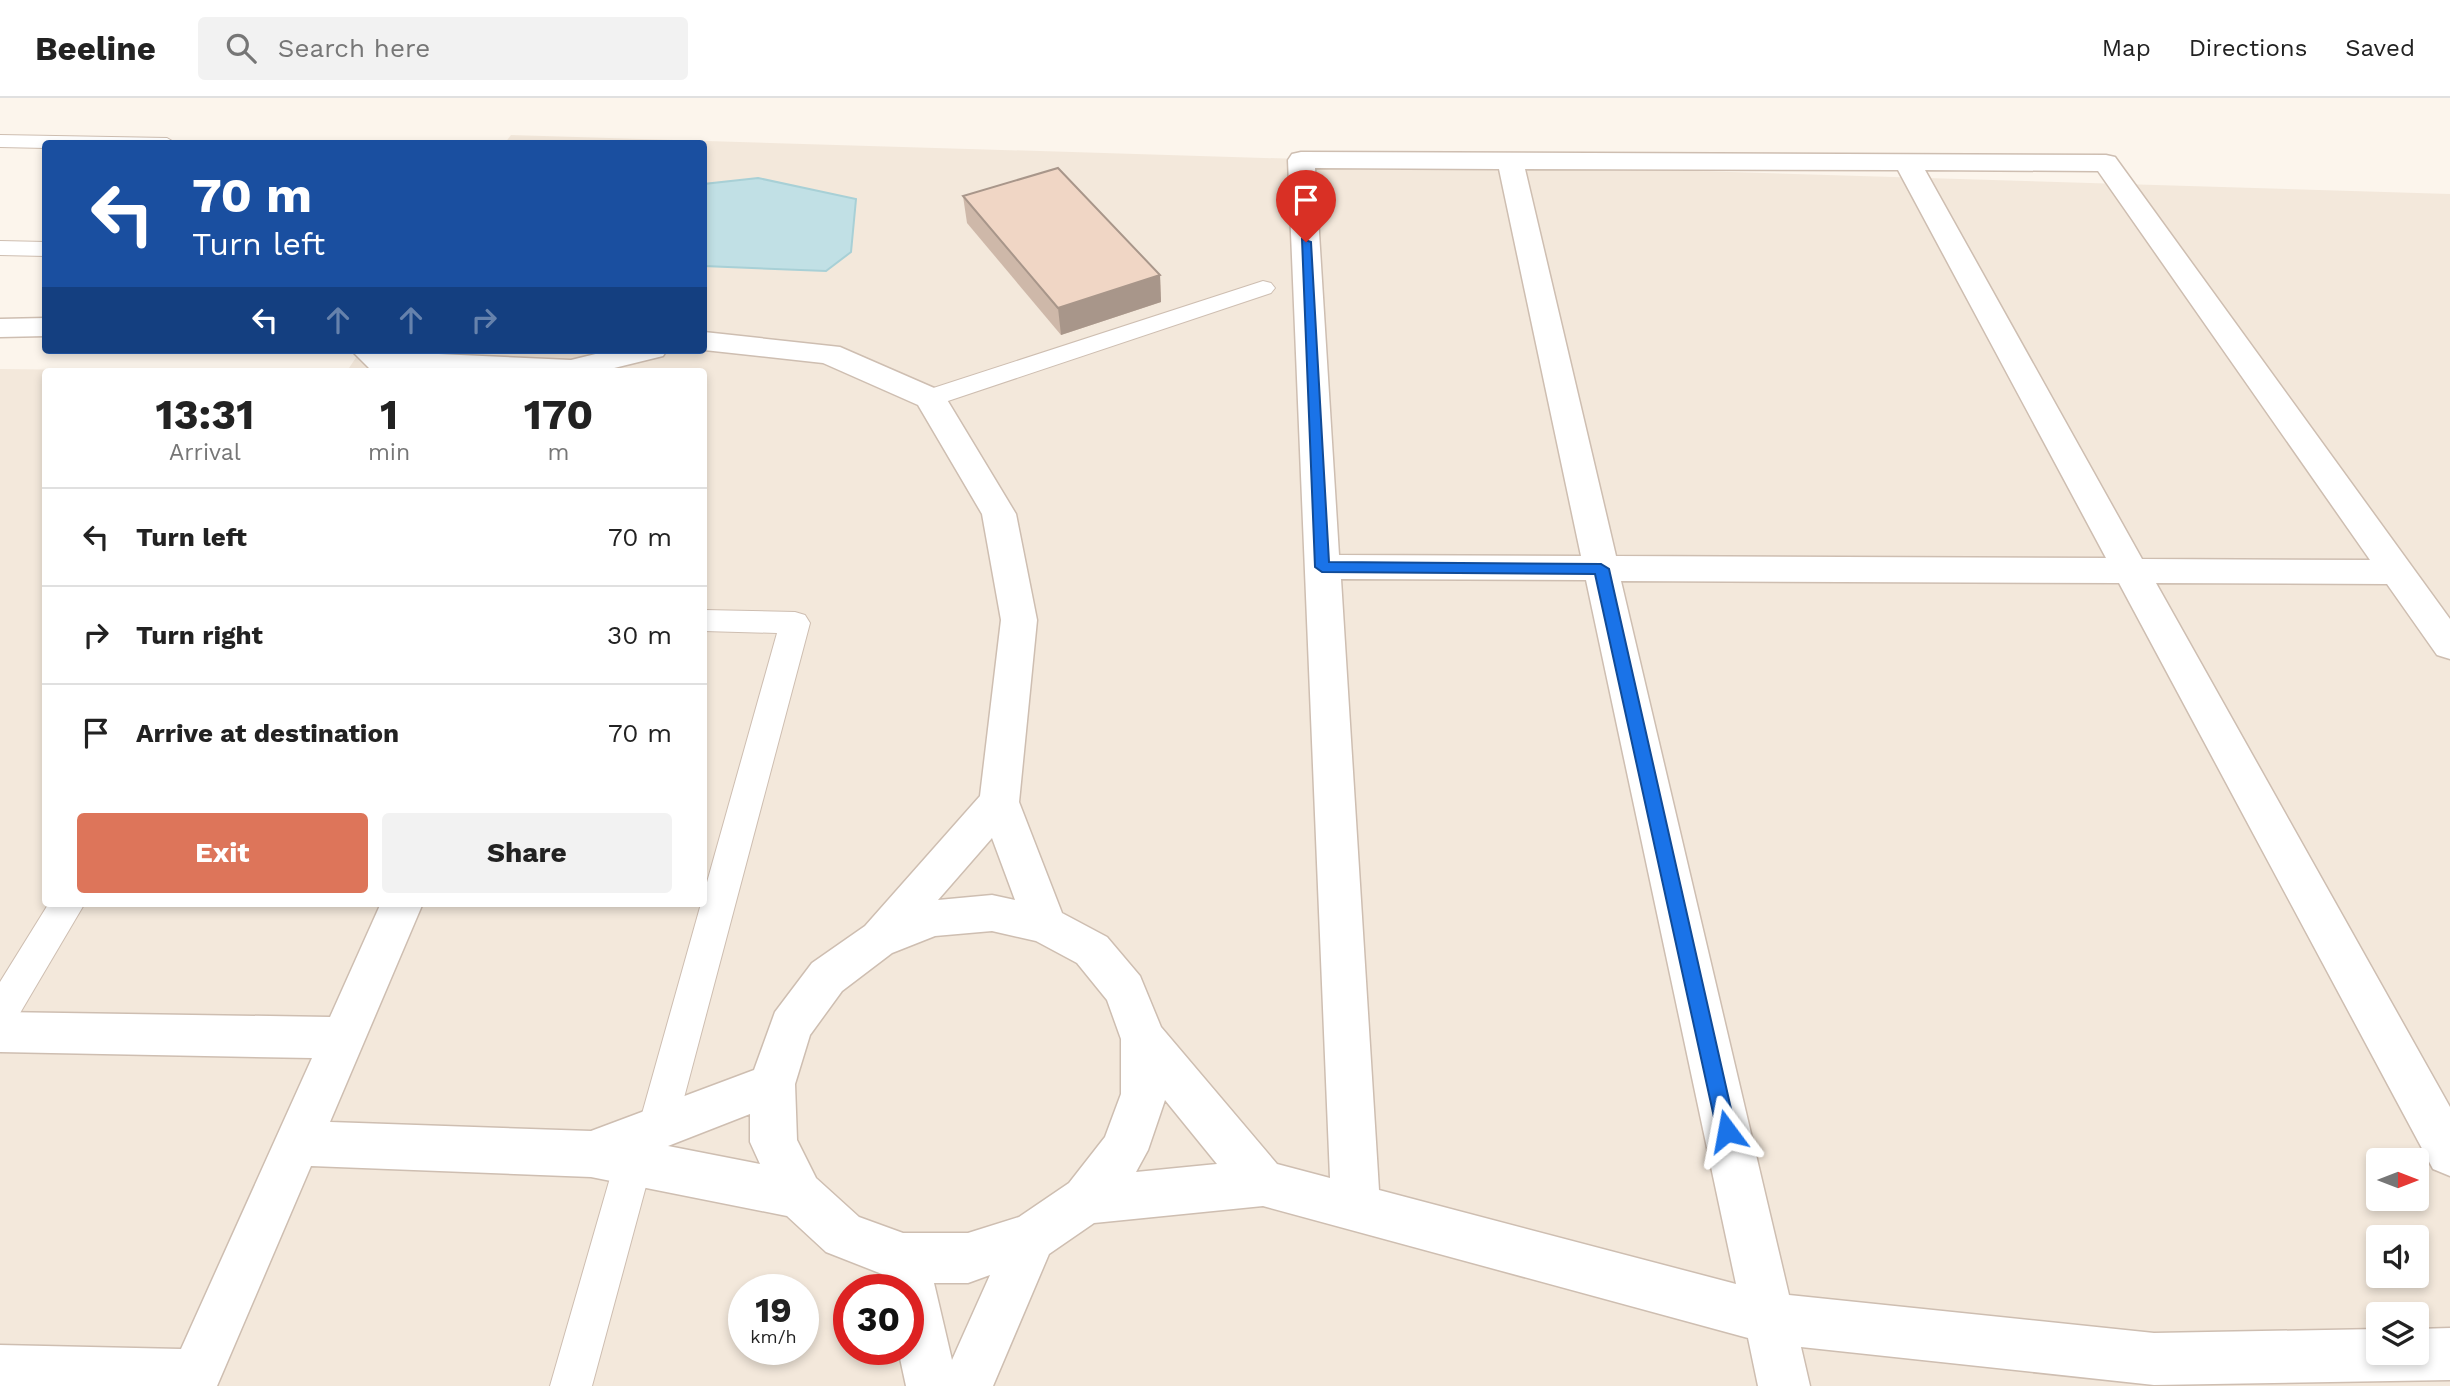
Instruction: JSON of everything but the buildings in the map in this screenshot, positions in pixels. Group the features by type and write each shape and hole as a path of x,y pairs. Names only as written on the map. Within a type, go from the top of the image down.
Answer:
{"street":[{"path":"1356,1208 1301,160 2106,163 2450,646"},
{"path":"1510,161 1784,1386"},
{"path":"1907,162 2450,1153"},
{"path":"0,328 42,327"},
{"path":"707,341 829,354 930,398 999,514 1019,620 999,802 1045,925"},
{"path":"371,354 381,362 544,368"},
{"path":"575,368 635,354"},
{"path":"1322,567 2398,572"},
{"path":"877,940 933,918 992,914 1045,925 1092,950 1125,990 1143,1039 1144,1094 1124,1150 1086,1200 1032,1237 968,1258 903,1258 843,1235 799,1195 774,1142 772,1084 791,1026 827,977 877,940 999,802"},
{"path":"0,1371 193,1380 400,907"},
{"path":"0,1032 343,1038"},
{"path":"1143,1039 1263,1183"},
{"path":"627,1149 772,1084"},
{"path":"297,1143 627,1149 799,1195"},
{"path":"1086,1200 1263,1183 1768,1318 2154,1359 2450,1354"},
{"path":"967,1386 1032,1237"},
{"path":"903,1258 932,1386"}],"lane":[{"path":"0,141 42,142"},
{"path":"0,248 42,249"},
{"path":"930,398 1263,288"},
{"path":"707,621 795,623 707,899"},
{"path":"0,1014 66,907"},
{"path":"572,1386 627,1149 704,907"}],"shaded area":[{"path":"511,135 675,140 507,140"},
{"path":"707,141 2450,194 2450,1386 0,1386 0,369 42,369 42,907 707,907 707,368 349,368 358,354 707,354"}],"water":[{"path":"758,178 856,199 851,252 826,271 707,266 707,184"}],"route":[{"path":"1306,242 1322,567 1601,569 1727,1131"}]}
